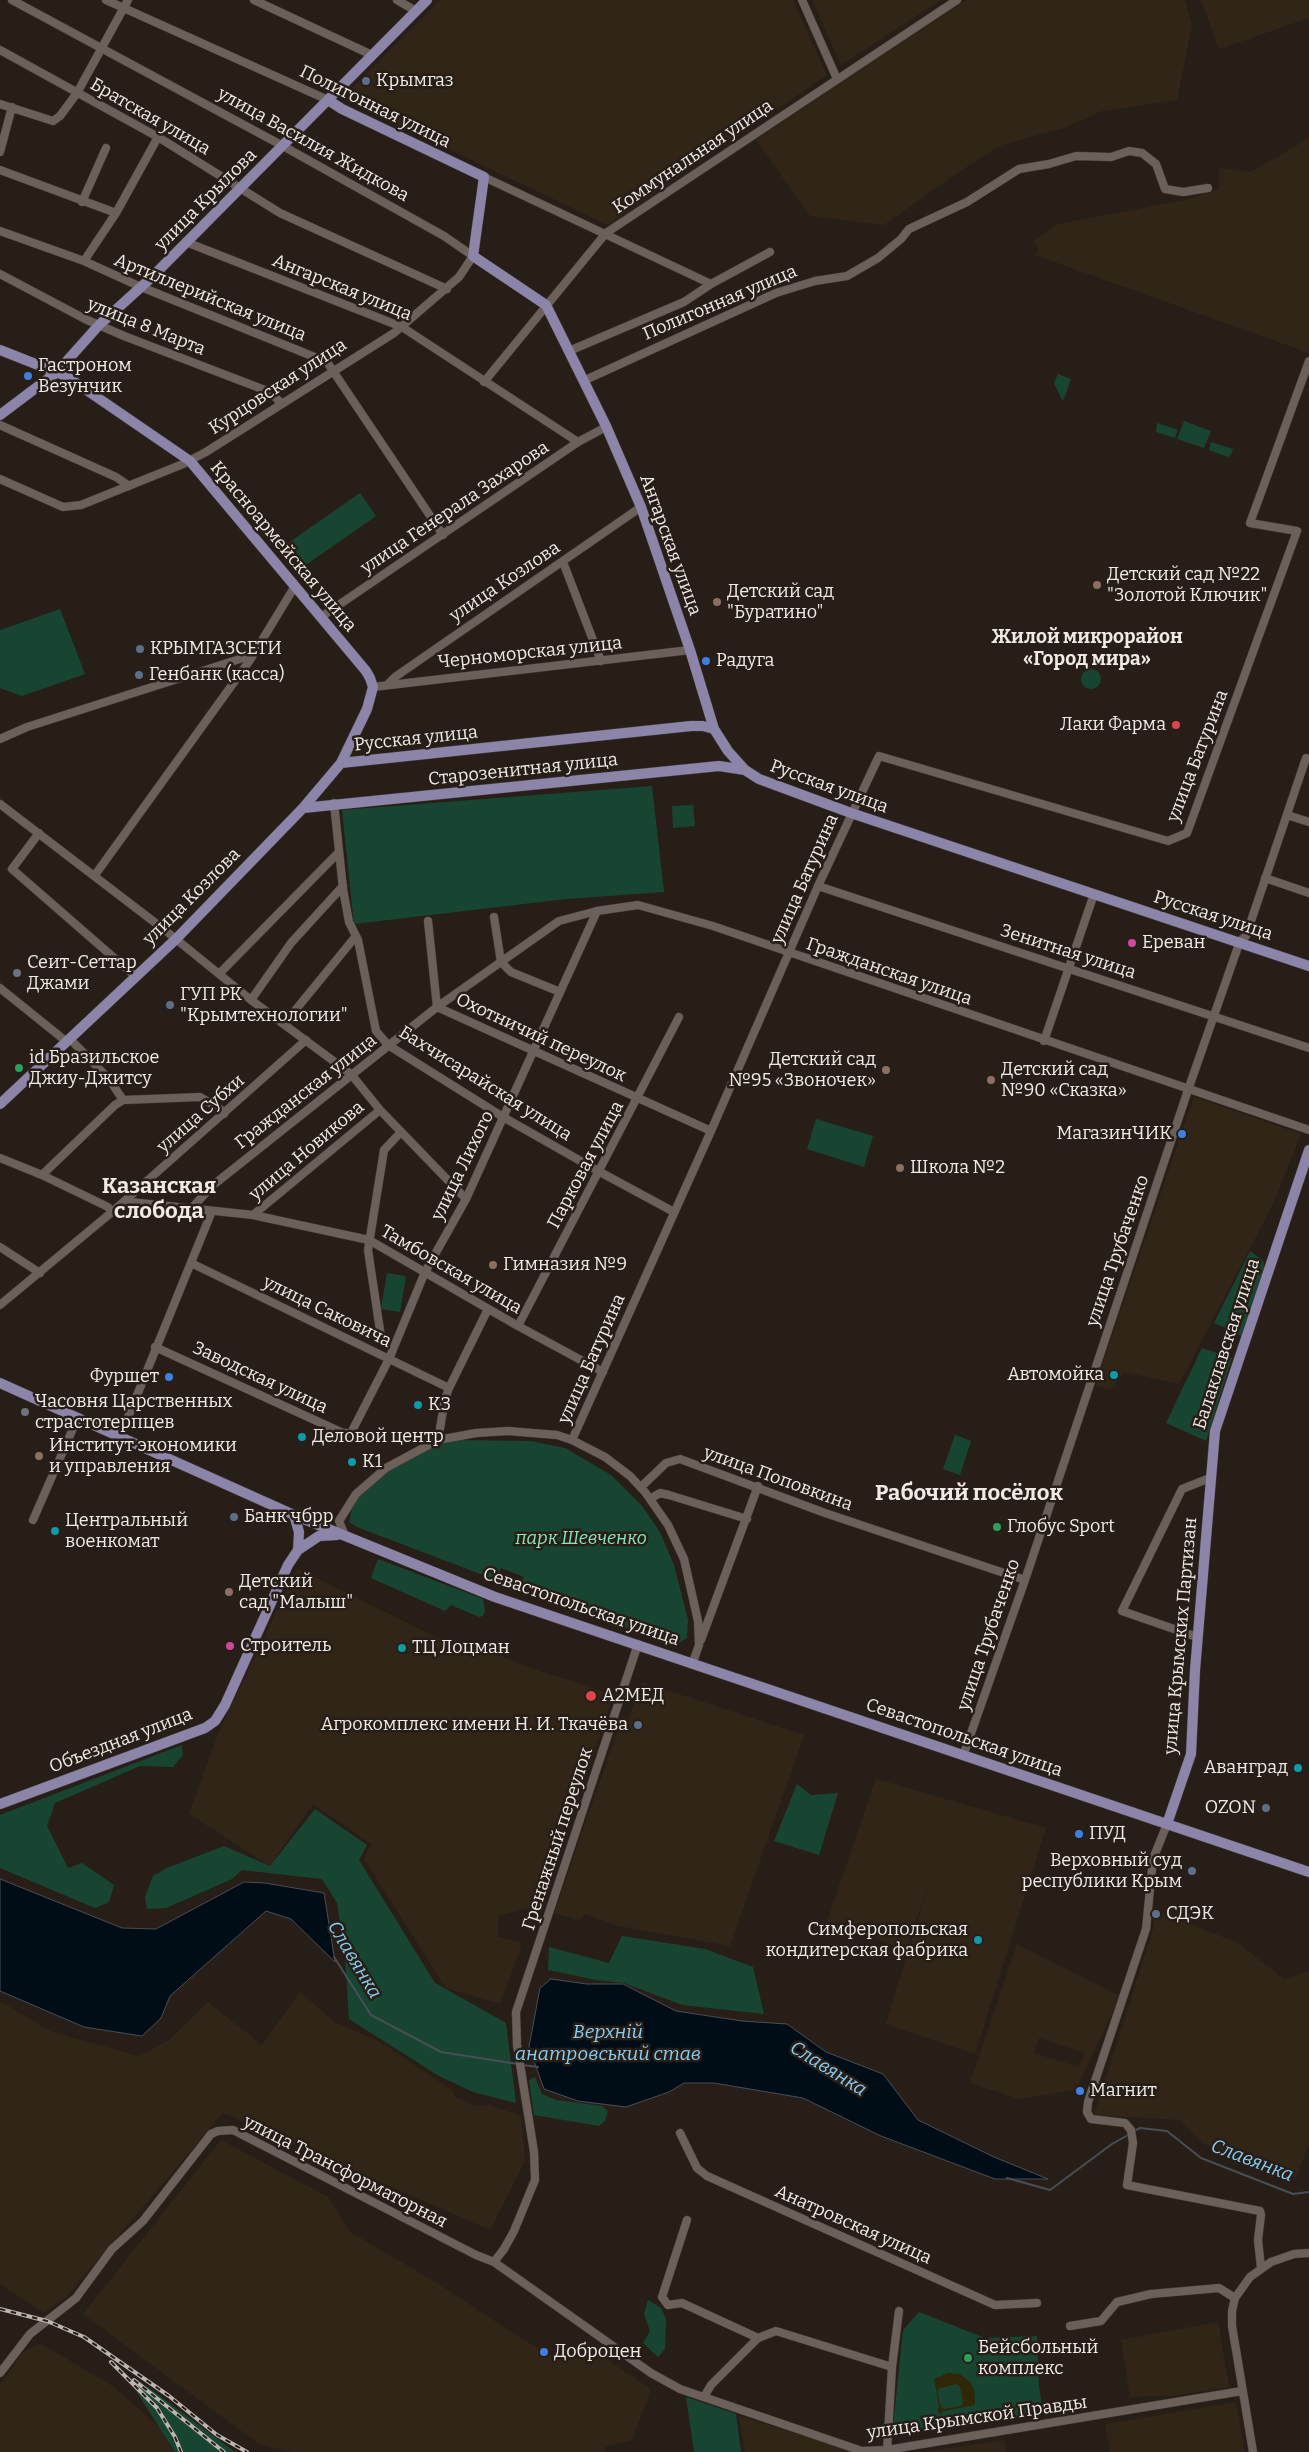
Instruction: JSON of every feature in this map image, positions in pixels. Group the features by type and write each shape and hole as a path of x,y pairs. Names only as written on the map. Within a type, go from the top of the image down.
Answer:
{"main road":[{"name":"улица Крылова","path":"0,416 57,372 99,325 141,287 427,0"},
{"name":"Полигонная улица","path":"328,100 342,109 484,177"},
{"name":"Курцовская улица","path":"473,256 484,177"},
{"name":"улица Василия Жидкова","path":"473,256 546,305 569,351"},
{"name":"Красноармейская улица","path":"0,350 57,372 190,461 321,617 370,678 373,687"},
{"name":"Ангарская улица","path":"569,351 606,427 641,507 690,650 714,729"},
{"name":"улица Козлова","path":"0,1104 176,939 303,808 341,763 367,709 373,687"},
{"path":"703,726 708,721 710,714"},
{"name":"Русская улица","path":"341,763 703,726 714,729 728,751 745,770 764,781 851,813 1240,941 1309,966"},
{"path":"719,766 726,762 728,751"},
{"name":"Старозенитная улица","path":"303,808 719,766 745,770"},
{"name":"Бахчисарайская улица","path":"326,782 326,794 334,804"},
{"name":"Балаклавская улица","path":"1210,1478 1215,1430 1309,1150"},
{"name":"Севастопольская улица","path":"0,1383 294,1515 505,1601 693,1662 704,1668 823,1706 963,1756 1309,1872"},
{"name":"улица Крымских Партизан","path":"1167,1824 1191,1754 1197,1637 1210,1478"},
{"path":"294,1515 299,1532 298,1550"},
{"name":"Объездная улица","path":"0,1804 205,1728 215,1721 225,1705 288,1565 298,1550 319,1536 329,1534 345,1536"}],"street":[{"name":"улица Василия Жидкова","path":"12,0 283,146 444,236 473,256"},
{"name":"Полигонная улица","path":"106,0 328,100"},
{"path":"0,104 53,121 60,116 77,93 128,0"},
{"path":"254,0 372,56"},
{"path":"397,0 416,11"},
{"path":"802,0 837,79"},
{"name":"Коммунальная улица","path":"484,382 606,233 957,0"},
{"name":"Братская улица","path":"0,50 158,138 280,213 447,289"},
{"path":"0,152 12,108"},
{"path":"84,261 116,213 158,138"},
{"path":"82,202 106,148"},
{"name":"Полигонная улица","path":"584,381 776,293 815,281 847,276 878,258 901,239 909,228 967,202 1019,170 1076,156 1111,157 1129,151 1142,153 1156,164 1166,189 1184,192 1208,188"},
{"path":"0,170 82,202 116,213"},
{"name":"Полигонная улица","path":"484,177 711,284"},
{"name":"Артиллерийская улица","path":"0,231 84,261 141,287 327,362 443,534"},
{"name":"Ангарская улица","path":"186,242 402,327 578,442"},
{"name":"Полигонная улица","path":"569,351 684,302 711,284 770,252"},
{"name":"Курцовская улица","path":"0,479 63,507 80,505 190,461 402,327 459,277 473,256"},
{"name":"улица 8 Марта","path":"0,274 124,336 270,392 282,404"},
{"name":"улица Батурина","path":"572,1440 711,1131 818,886 879,756 1168,841 1187,833 1297,531 1250,523 1309,361"},
{"path":"0,425 116,477 129,486"},
{"name":"улица Генерала Захарова","path":"321,617 578,442 606,427"},
{"name":"улица Козлова","path":"388,684 394,676 641,507"},
{"path":"562,562 601,661"},
{"path":"94,876 250,660 295,586"},
{"name":"Черноморская улица","path":"373,687 690,650"},
{"path":"0,739 27,727 243,658 250,660"},
{"name":"улица Трубаченко","path":"963,1756 1025,1580 1188,1090 1240,941 1246,936 1306,758"},
{"path":"0,804 252,1000 351,1074 380,1110 466,1199"},
{"name":"Бахчисарайская улица","path":"334,804 349,922 356,936 376,1031 388,1045 503,1117 674,1212"},
{"path":"1287,815 1309,822"},
{"path":"39,833 12,869 136,977"},
{"path":"219,974 339,852"},
{"path":"1265,878 1309,893"},
{"path":"252,1000 291,943 343,886"},
{"name":"Зенитная улица","path":"818,886 1309,1048"},
{"path":"1044,1041 1094,894"},
{"name":"Гражданская улица","path":"191,1208 212,1186 388,1045 437,1007 559,921 597,911 638,905 713,926 789,954 1309,1130"},
{"name":"улица Лихого","path":"352,1431 389,1359 425,1272 466,1199 597,911"},
{"path":"494,917 501,962 511,972 560,992"},
{"name":"Охотничий переулок","path":"428,921 437,1007 711,1131"},
{"path":"284,1024 356,936"},
{"path":"0,988 68,1041 109,1079 123,1100"},
{"name":"Парковая улица","path":"518,1326 600,1172 679,1017"},
{"name":"улица Субхи","path":"0,1305 112,1212 306,1040"},
{"path":"42,1175 115,1105 123,1100 200,1097 220,1109 224,1114"},
{"name":"улица Новикова","path":"253,1215 380,1110"},
{"path":"381,1337 368,1250 369,1240 384,1150 402,1132"},
{"path":"0,1158 42,1175 108,1207 112,1212"},
{"name":"Тамбовская улица","path":"126,1199 130,1202 253,1215 369,1240 518,1326 603,1372"},
{"path":"120,1437 155,1347 212,1211"},
{"path":"0,1247 40,1273"},
{"name":"улица Саковича","path":"191,1263 449,1388"},
{"path":"438,1440 445,1399 449,1388 488,1309"},
{"name":"Заводская улица","path":"155,1347 345,1434 352,1431"},
{"path":"33,1520 78,1417"},
{"path":"345,1536 339,1521 356,1494 386,1468 438,1440 476,1432 508,1431 557,1435 572,1440 619,1467 642,1487 668,1525 684,1559 698,1621 699,1644"},
{"name":"улица Поповкина","path":"642,1487 666,1463 675,1459 758,1486 825,1513 1025,1580"},
{"path":"1197,1637 1122,1611 1182,1489 1210,1478"},
{"path":"693,1662 758,1486"},
{"path":"650,1499 660,1493 669,1494 746,1519"},
{"name":"Гренажный переулок","path":"494,2262 514,2231 535,2180 534,2152 517,2045 516,2012 638,1644"},
{"path":"1167,1824 1154,1859 1146,1930 1088,2102 1087,2112 1091,2119 1125,2123 1131,2130 1133,2143 1127,2185 1260,2211 1260,2268"},
{"name":"улица Трансформаторная","path":"0,2373 30,2334 76,2298 114,2247 143,2221 211,2134 226,2130 241,2132 476,2255 494,2262"},
{"name":"Анатровская улица","path":"680,2133 697,2168 707,2176 995,2305 1037,2303"},
{"path":"687,2220 662,2297 668,2305 682,2303 758,2338"},
{"path":"1253,2452 1232,2326 1232,2311 1235,2298 1250,2277 1260,2268 1282,2256 1309,2253"},
{"name":"улица Крымской Правды","path":"494,2262 651,2373 680,2389 862,2451 887,2450 1242,2391"},
{"path":"1070,2326 1101,2321 1117,2302 1151,2294 1219,2288 1235,2298"},
{"path":"887,2450 892,2367 899,2311"},
{"path":"704,2397 712,2385 758,2338 776,2331 892,2367"}],"shaded area":[{"path":"440,0 793,0 827,75 608,225 345,100 349,91"},
{"path":"812,0 941,0 841,65"},
{"path":"966,0 1185,0 1192,25 1177,100 1102,111 1064,128 1002,145 957,173 884,225 810,216 756,140"},
{"path":"1201,0 1309,0 1309,18 1219,49"},
{"path":"1309,136 1309,353 1035,255 1038,247 1032,242 1058,224 1185,200 1219,189 1219,168 1251,172 1299,144"},
{"path":"1194,1097 1301,1134 1272,1206 1179,1384 1124,1372 1110,1390 1095,1385"},
{"path":"297,1568 446,1642 449,1637 468,1643 541,1672 576,1682 613,1696 543,1905 498,1915 498,1937 520,1942 521,1947 500,2004 446,1988 364,1859 371,1844 313,1804 270,1866 189,1814 217,1736"},
{"path":"642,1682 804,1735 730,1946 619,1926 585,1914 579,1920 554,1913 623,1716 629,1718"},
{"path":"876,1779 1046,1828 975,2054 886,2024 931,1877 908,1945 900,1949 861,1932 826,1924"},
{"path":"1155,1910 1238,1943 1284,1979 1309,1971 1309,2143 1296,2178 1237,2159 1204,2144 1180,2120 1094,2115 1153,1929"},
{"path":"1017,1944 1120,1996 1076,2090 1019,2099 970,2083","holes":["1039,2038 1084,2053 1079,2067 1034,2053"]},
{"path":"300,1992 335,2022 382,2043 453,2091 455,2097 476,2106 489,2105 521,2116 525,2161 490,2230 223,2113 67,2296 44,2313 0,2284 0,2001 52,2032 139,2056 169,2040 208,2002 262,2045"},
{"path":"221,2140 328,2197 350,2232 432,2280 525,2341 562,2361 579,2341 651,2389 632,2440 605,2447 605,2452 290,2452 259,2444 83,2314"},
{"path":"1218,2322 1229,2387 1172,2396 1130,2397 1121,2340"},
{"path":"40,2343 114,2387 169,2436 173,2452 0,2452 0,2385 22,2353"},
{"path":"1236,2402 1245,2452 1110,2452 1105,2424"},
{"path":"739,2416 857,2452 745,2452"},
{"path":"1004,2440 1006,2452 923,2452"}],"green space":[{"path":"1058,374 1071,379 1062,400 1054,383"},
{"path":"1184,421 1211,431 1204,448 1177,439"},
{"path":"1157,423 1178,430 1175,438 1156,432"},
{"path":"1211,442 1233,449 1231,455 1228,457 1209,450"},
{"path":"360,493 376,516 300,569 284,546"},
{"path":"60,609 85,674 22,696 0,688 0,630"},
{"path":"1091,669 1098,672 1101,679 1098,686 1091,689 1084,686 1081,679 1084,672"},
{"path":"652,786 664,892 566,899 354,924 342,810"},
{"path":"693,805 695,826 673,828 672,806"},
{"path":"816,1119 873,1136 864,1167 807,1149"},
{"path":"1250,1251 1263,1260 1264,1268 1242,1336 1214,1323"},
{"path":"387,1273 406,1276 400,1312 381,1309"},
{"path":"1202,1348 1232,1358 1206,1441 1166,1423"},
{"path":"955,1435 971,1441 960,1475 943,1469"},
{"name":"парк Шевченко","path":"454,1440 531,1441 565,1448 611,1475 642,1506 660,1532 674,1565 688,1620 687,1638 674,1646 519,1588 524,1577 501,1568 496,1580 357,1527 349,1522 353,1505 364,1491 391,1468 422,1452"},
{"path":"378,1559 483,1599 485,1611 483,1616 479,1617 451,1605 445,1611 371,1578"},
{"path":"182,1745 183,1755 173,1767 140,1766 55,1803 47,1826 68,1868 82,1863 114,1885 109,1902 95,1908 0,1868 0,1815"},
{"path":"797,1784 811,1795 838,1793 819,1855 774,1841"},
{"path":"315,1809 367,1845 359,1860 435,1983 506,2023 516,2103 473,2092 439,2076 349,2019 345,1955 337,1903 322,1879 242,1870 232,1879 166,1908 147,1909 145,1897 153,1876 167,1868 224,1846 270,1866"},
{"path":"622,1936 705,1949 753,1967 764,2014 682,2005 624,1983 596,1980 548,1970 549,1947 609,1963"},
{"path":"535,2077 542,2094 556,2100 602,2106 608,2111 605,2121 599,2126 534,2115 529,2080"},
{"path":"648,2300 661,2308 666,2319 665,2349 658,2357 643,2343 650,2331 644,2314"},
{"name":"Бейсбольный комплекс","path":"919,2312 985,2338 1037,2336 1039,2386 1043,2414 892,2436 903,2330"},
{"path":"131,2383 148,2387 235,2452 175,2452"},
{"path":"686,2397 736,2414 741,2452 694,2452"}],"sand":[{"path":"948,2373 960,2374 970,2382 974,2389 975,2405 944,2411 940,2414 937,2411 939,2407 934,2379","holes":["957,2384 960,2387 963,2403 961,2406 944,2409 941,2407 937,2391 940,2388"]}],"water":[{"path":"0,1879 122,1928 156,1929 244,1882 265,1883 324,1893 335,1962 291,1919 266,1911 170,1996 161,2018 142,2036 84,2027 0,1991"},
{"name":"Верхній анатровський став","path":"551,1979 587,1984 623,1984 676,2011 742,2021 787,2024 826,2052 883,2074 918,2120 994,2157 1048,2179 995,2179 881,2136 803,2098 714,2083 684,2083 669,2092 626,2107 578,2101 544,2089 529,2047 540,1988"}],"waterway":[{"name":"Славянка","path":"334,1957 371,2015 441,2052 518,2064"},
{"name":"Славянка","path":"522,2065 538,2067"},
{"name":"Славянка","path":"1134,2131 1140,2128 1167,2131 1201,2158 1293,2194 1309,2192"},
{"name":"Славянка","path":"1007,2178 1050,2190 1112,2144 1130,2134"}],"railway":[{"path":"0,2309 47,2321 84,2337 169,2396 217,2435 247,2452"},
{"path":"111,2362 157,2408 175,2437 181,2452"},
{"path":"134,2380 224,2452"}],"place":[{"name":"Крымгаз","path":"366,81"},
{"name":"Гастроном Везунчик","path":"28,376"},
{"name":"Детский сад №22 \"Золотой Ключик\"","path":"1097,585"},
{"name":"Детский сад \"Буратино\"","path":"717,602"},
{"name":"КРЫМГАЗСЕТИ","path":"140,649"},
{"name":"Радуга","path":"706,661"},
{"name":"Генбанк (касса)","path":"139,675"},
{"name":"Лаки Фарма","path":"1176,725"},
{"name":"Ереван","path":"1132,943"},
{"name":"Сеит-Сеттар Джами","path":"17,973"},
{"name":"ГУП РК \"Крымтехнологии\"","path":"170,1005"},
{"name":"id Бразильское Джиу-Джитсу","path":"19,1068"},
{"name":"Детский сад №95 «Звоночек»","path":"886,1070"},
{"name":"Детский сад №90 «Сказка»","path":"991,1080"},
{"name":"МагазинЧИК","path":"1182,1134"},
{"name":"Школа №2","path":"900,1168"},
{"name":"Гимназия №9","path":"493,1265"},
{"name":"Автомойка","path":"1114,1375"},
{"name":"Фуршет","path":"169,1377"},
{"name":"К3","path":"418,1405"},
{"name":"Часовня Царственных страстотерпцев","path":"25,1412"},
{"name":"Деловой центр","path":"302,1437"},
{"name":"Институт экономики и управления","path":"39,1456"},
{"name":"К1","path":"352,1462"},
{"name":"Банк чбрр","path":"234,1517"},
{"name":"Глобус Sport","path":"997,1527"},
{"name":"Центральный военкомат","path":"55,1531"},
{"name":"Детский сад \"Малыш\"","path":"229,1592"},
{"name":"Строитель","path":"230,1646"},
{"name":"ТЦ Лоцман","path":"402,1648"},
{"name":"А2МЕД","path":"591,1696"},
{"name":"Агрокомплекс имени Н. И. Ткачёва","path":"638,1725"},
{"name":"Аванград","path":"1298,1768"},
{"name":"OZON","path":"1266,1808"},
{"name":"ПУД","path":"1079,1834"},
{"name":"Верховный суд республики Крым","path":"1192,1871"},
{"name":"СДЭК","path":"1156,1914"},
{"name":"Симферопольская кондитерская фабрика","path":"978,1940"},
{"name":"Магнит","path":"1080,2091"},
{"name":"Доброцен","path":"544,2352"},
{"name":"Бейсбольный комплекс","path":"968,2358"}],"district":[{"name":"Жилой микрорайон «Город мира»","path":"1087,649"},
{"name":"Казанская слобода","path":"159,1200"},
{"name":"Рабочий посёлок","path":"969,1494"}]}
